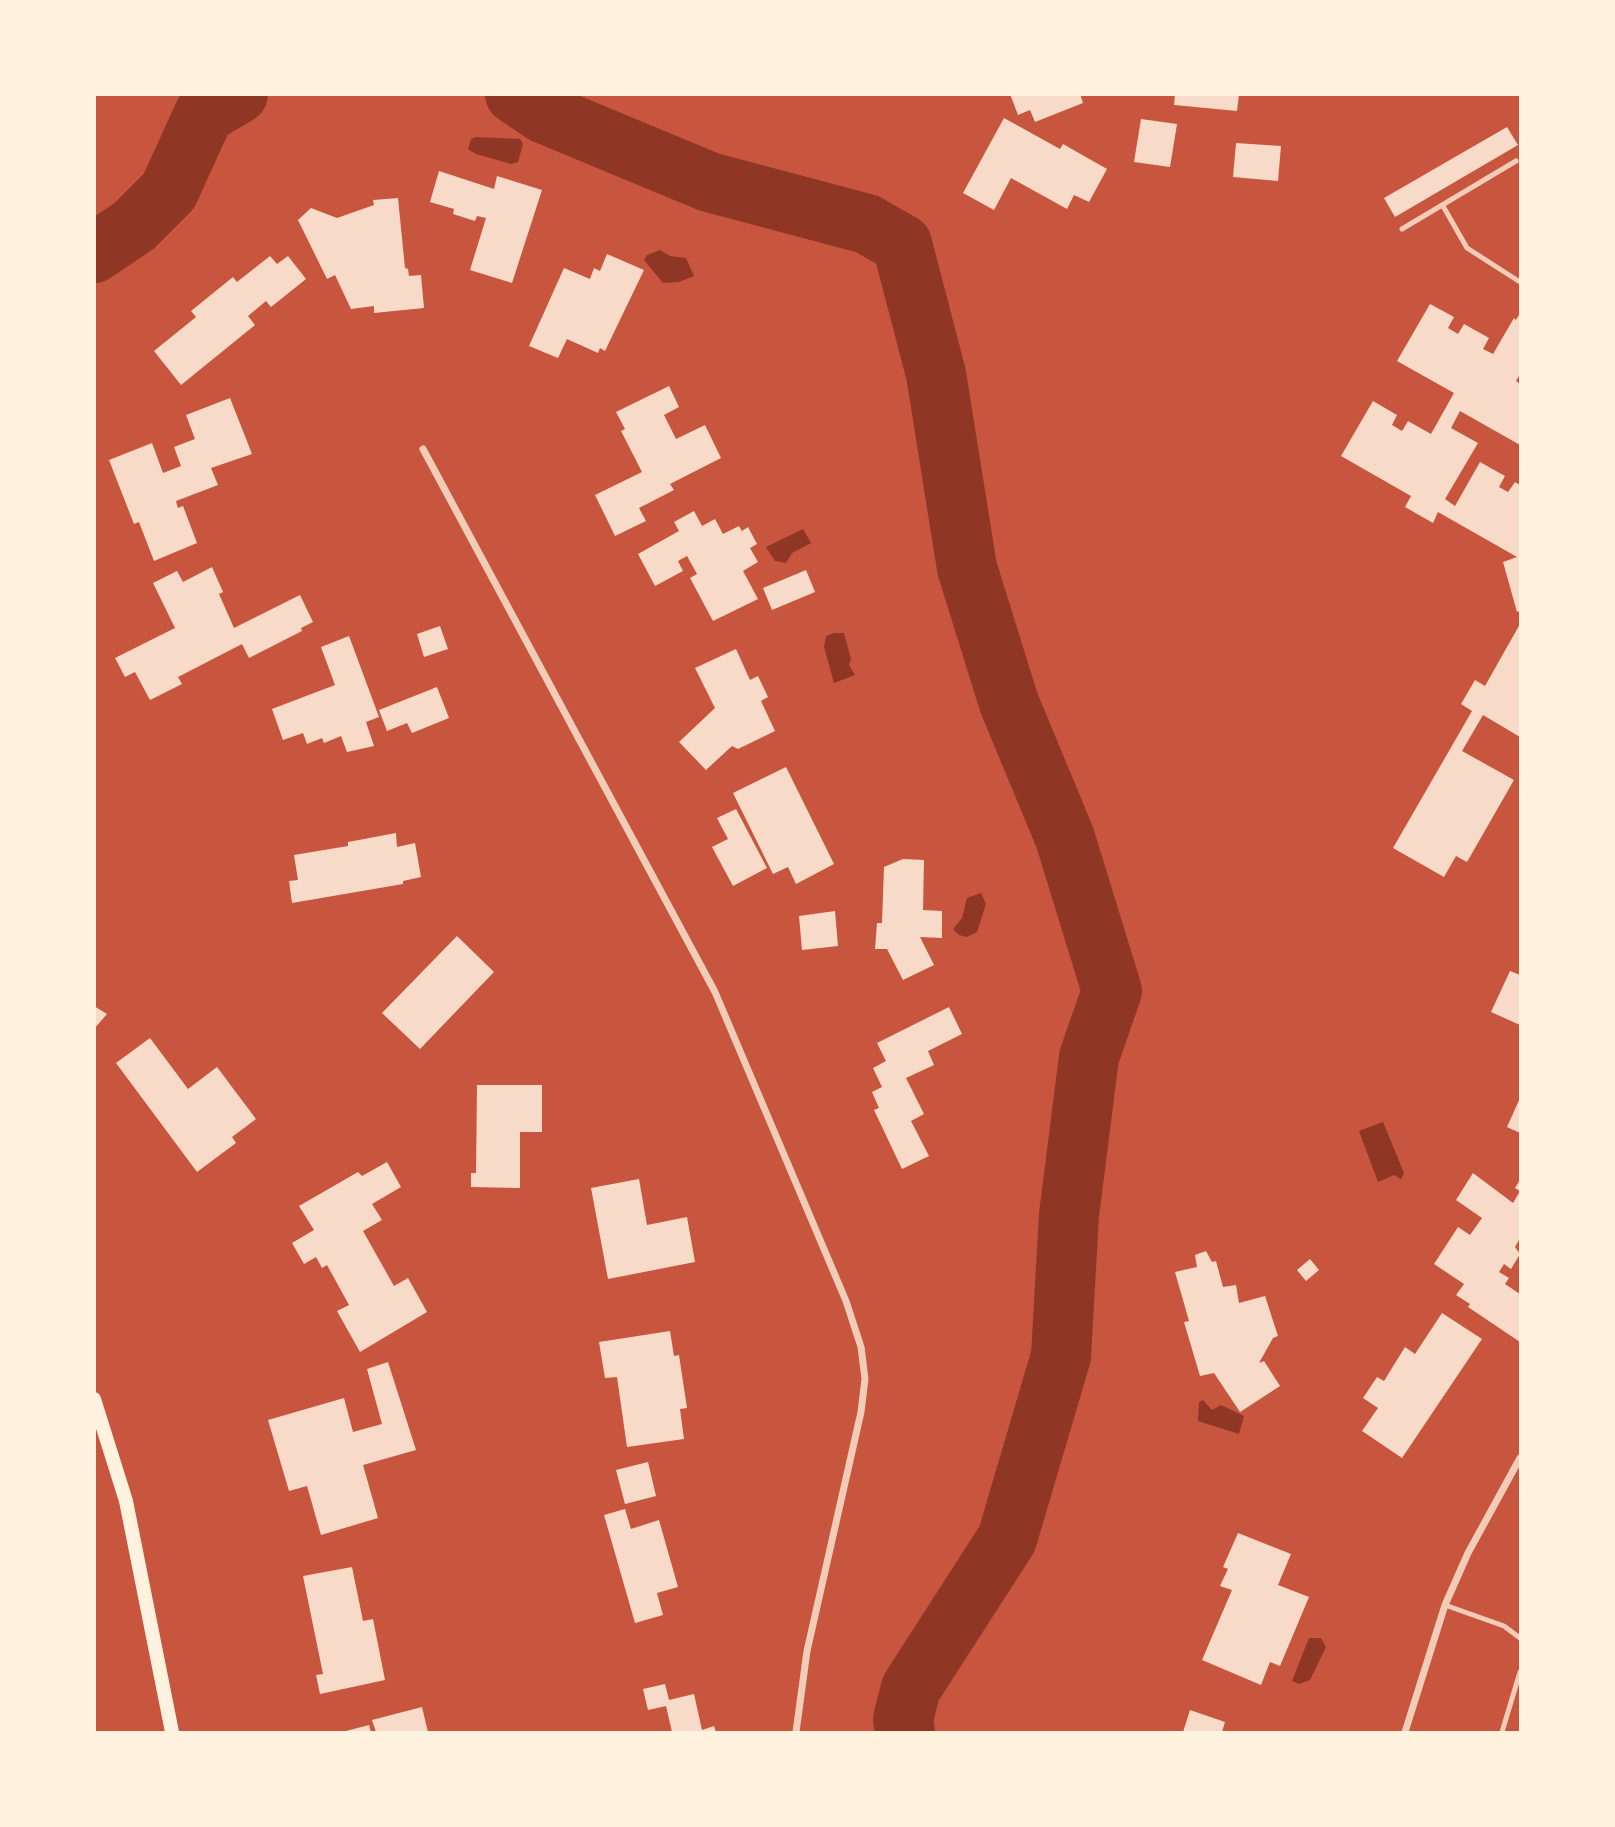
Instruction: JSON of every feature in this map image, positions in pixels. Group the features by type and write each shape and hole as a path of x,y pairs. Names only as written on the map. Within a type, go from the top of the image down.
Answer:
{"main road":[{"path":"94,1399 126,1501 172,1732"}],"street":[{"path":"423,449 715,992 846,1301 861,1347 865,1379 861,1412 807,1651 796,1732"},
{"path":"1405,1732 1445,1605 1468,1553 1521,1458"}],"lane":[{"path":"1402,229 1516,161"},
{"path":"1443,206 1467,248 1521,282"},
{"path":"1445,1605 1504,1626 1521,1638"},
{"path":"1502,1732 1521,1672"}],"shaded area":[{"path":"471,139 520,139 523,144 518,162 511,164 476,154 468,149"},
{"path":"660,250 670,256 686,258 694,276 679,282 663,283 644,260 647,255"},
{"path":"803,529 811,543 792,553 786,563 775,561 766,547"},
{"path":"844,633 851,659 849,665 855,675 834,683 824,647 826,636"},
{"path":"981,893 986,904 977,932 967,937 959,935 953,929 962,918 967,898"},
{"path":"1383,1122 1404,1173 1401,1179 1394,1175 1378,1182 1359,1131"},
{"path":"1203,1400 1212,1410 1221,1405 1244,1416 1239,1434 1198,1421 1199,1402"},
{"path":"1309,1638 1321,1638 1326,1647 1310,1680 1299,1684 1292,1681"}],"building":[{"path":"1010,94 1080,94 1083,103 1035,122 1030,110 1018,115"},
{"path":"1175,94 1239,94 1237,111 1174,105"},
{"path":"1004,118 1060,149 1063,144 1107,169 1089,202 1074,195 1067,209 1011,178 994,210 963,193"},
{"path":"1141,119 1177,124 1170,167 1134,162"},
{"path":"1507,127 1518,145 1395,217 1384,198"},
{"path":"1236,143 1281,146 1278,181 1233,177"},
{"path":"439,171 494,189 497,176 542,190 512,283 470,270 486,218 477,216 475,221 453,214 454,209 430,202"},
{"path":"398,198 405,268 408,269 409,276 421,275 424,308 374,313 374,306 351,309 335,275 327,279 298,220 311,208 337,218 374,205 373,200"},
{"path":"607,254 644,270 605,351 600,348 598,353 567,339 558,358 529,346 564,268 590,279 594,268 600,271"},
{"path":"270,256 277,264 288,256 306,279 271,307 266,301 248,316 255,325 181,385 154,351 196,317 191,311 233,277 237,282"},
{"path":"1430,304 1454,317 1448,328 1458,334 1464,324 1489,338 1483,349 1493,354 1514,318 1516,320 1520,313 1520,374 1516,381 1520,384 1520,445 1460,411 1451,428 1478,443 1445,499 1455,506 1480,462 1505,476 1499,487 1508,492 1515,482 1520,485 1520,611 1517,612 1503,562 1517,557 1438,512 1433,523 1405,507 1411,496 1341,456 1373,401 1397,415 1392,425 1402,431 1408,421 1431,434 1454,393 1397,361"},
{"path":"669,386 679,407 664,415 676,439 705,425 721,458 670,484 674,490 639,508 646,521 615,536 595,495 642,472 621,431 625,429 616,412"},
{"path":"230,398 252,454 211,468 218,485 176,501 178,508 183,506 197,543 154,561 139,522 134,524 109,460 152,443 163,473 181,466 174,447 195,439 186,415"},
{"path":"694,511 702,526 715,519 723,534 739,526 742,531 748,527 757,544 750,548 758,562 743,571 758,599 713,621 690,578 697,574 687,556 678,561 683,571 655,586 638,554 679,531 674,522"},
{"path":"212,567 223,592 219,594 234,628 300,595 313,622 301,628 302,631 249,658 242,644 178,677 182,684 150,700 135,672 125,677 115,658 175,628 153,583 177,571 183,582"},
{"path":"806,570 815,592 772,610 763,588"},
{"path":"1520,624 1520,737 1483,715 1462,751 1514,780 1467,862 1456,856 1444,877 1393,848 1472,711 1461,704 1475,680 1485,686"},
{"path":"440,626 448,649 424,657 417,634"},
{"path":"349,636 379,717 366,722 374,746 347,752 341,736 324,743 322,738 307,744 303,733 283,740 272,709 335,685 321,647"},
{"path":"736,649 750,680 758,676 768,697 761,701 775,731 738,749 732,746 706,770 679,742 715,708 695,668"},
{"path":"437,687 449,718 412,733 407,723 387,731 379,710"},
{"path":"786,767 834,864 796,884 788,867 773,874 733,793"},
{"path":"736,809 767,868 733,886 712,847 728,839 717,818"},
{"path":"396,833 397,847 415,843 421,877 403,881 403,884 292,903 289,881 298,880 294,855 348,846 348,842"},
{"path":"903,859 924,860 923,910 942,911 942,938 920,937 934,965 903,980 887,949 875,949 877,923 882,923 884,867"},
{"path":"835,911 838,946 802,950 799,916"},
{"path":"457,936 494,972 420,1049 382,1013"},
{"path":"1510,971 1520,975 1520,1025 1491,1012"},
{"path":"94,1006 107,1014 94,1029"},
{"path":"949,1007 962,1034 928,1051 934,1065 906,1078 924,1114 911,1121 929,1156 902,1169 874,1110 879,1108 872,1092 882,1087 873,1068 886,1061 877,1043"},
{"path":"150,1038 188,1089 217,1067 256,1119 232,1137 236,1143 197,1172 116,1063"},
{"path":"477,1085 542,1085 542,1132 520,1132 520,1188 471,1187 471,1173 476,1173"},
{"path":"1520,1098 1520,1133 1507,1127"},
{"path":"387,1162 401,1187 372,1204 382,1220 363,1231 394,1286 408,1278 427,1312 360,1352 337,1311 349,1305 327,1265 322,1268 316,1257 304,1264 292,1243 314,1230 299,1206 358,1172 362,1176"},
{"path":"1473,1173 1513,1203 1520,1191 1520,1238 1515,1247 1520,1254 1511,1269 1504,1264 1499,1272 1509,1278 1505,1284 1520,1294 1520,1342 1468,1307 1470,1304 1456,1295 1464,1284 1434,1264 1458,1227 1470,1235 1482,1218 1456,1200"},
{"path":"639,1179 647,1225 687,1217 695,1262 608,1279 591,1188"},
{"path":"1206,1251 1212,1262 1216,1261 1223,1287 1236,1285 1239,1303 1265,1296 1278,1336 1273,1338 1259,1363 1264,1361 1280,1386 1240,1412 1214,1373 1200,1376 1184,1322 1189,1321 1175,1272 1197,1267 1195,1255"},
{"path":"1310,1259 1319,1270 1306,1281 1297,1270"},
{"path":"1442,1313 1482,1339 1402,1458 1362,1431 1378,1408 1363,1398 1377,1377 1384,1381 1405,1347 1415,1354"},
{"path":"670,1331 674,1356 679,1355 687,1408 680,1409 684,1439 627,1447 617,1377 605,1378 599,1342"},
{"path":"388,1362 416,1450 363,1465 378,1518 321,1535 307,1486 289,1491 268,1420 344,1398 353,1432 382,1424 367,1369"},
{"path":"648,1462 656,1496 625,1504 616,1470"},
{"path":"625,1509 631,1529 659,1520 678,1587 657,1593 663,1615 635,1623 604,1515"},
{"path":"1238,1533 1291,1554 1278,1585 1309,1597 1280,1666 1270,1662 1261,1685 1202,1660 1232,1590 1220,1586 1228,1569 1223,1567"},
{"path":"352,1567 363,1621 373,1619 385,1680 320,1694 316,1675 323,1674 303,1576"},
{"path":"665,1684 669,1700 694,1694 702,1730 714,1726 716,1732 672,1732 666,1706 648,1710 643,1689"},
{"path":"422,1707 428,1732 376,1732 372,1720"},
{"path":"1190,1710 1225,1722 1222,1732 1183,1732"},
{"path":"369,1725 371,1732 342,1732"}],"waterway":[{"path":"94,253 134,226 169,191 204,114 238,94"},
{"path":"515,94 543,113 709,182 867,224 902,244 936,374 967,568 1009,703 1065,838 1112,991 1089,1057 1069,1215 1061,1356 1007,1539 911,1688 903,1719 905,1732"}]}
